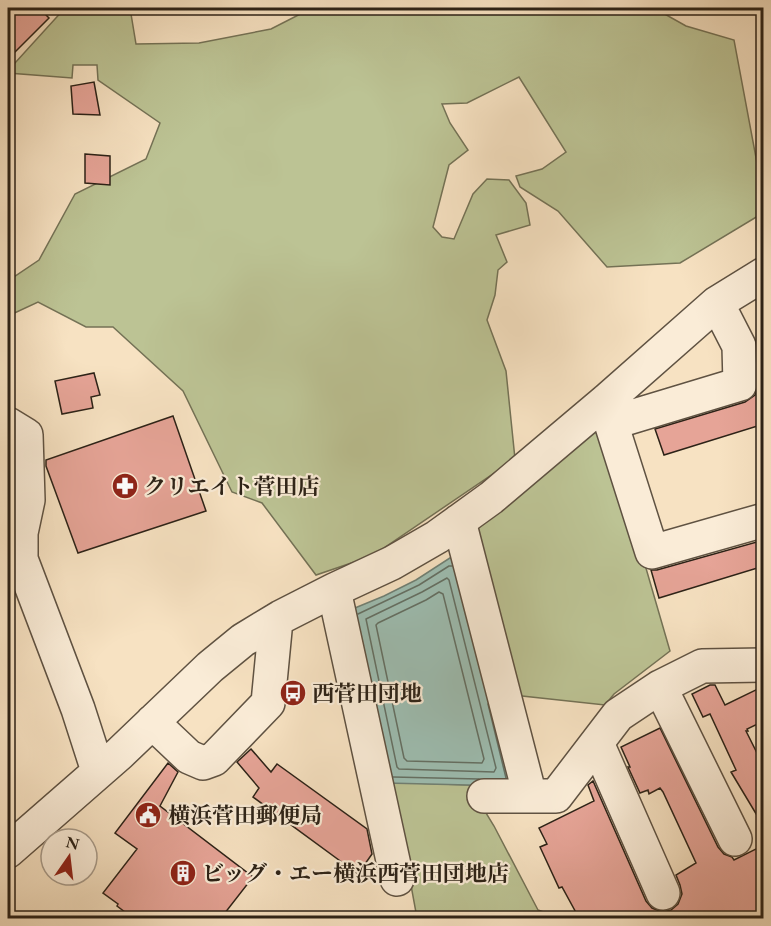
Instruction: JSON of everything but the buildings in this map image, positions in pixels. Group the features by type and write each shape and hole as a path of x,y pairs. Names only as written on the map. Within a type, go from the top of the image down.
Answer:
{"street":[{"path":"8,851 119,754 210,667 243,640 276,620 392,563 437,537 609,411 717,303 764,274"},
{"path":"609,411 740,384 739,346 717,303"},
{"path":"609,411 652,552 764,520"},
{"path":"8,424 26,435 28,500 14,531 21,559 78,709 98,771"},
{"path":"459,521 530,796"},
{"path":"334,590 397,879"},
{"path":"152,722 189,757 203,763 214,759 268,703 276,620"},
{"path":"484,796 556,796 618,716 660,687 702,666 764,665"},
{"path":"660,687 735,839"},
{"path":"597,743 663,893"}],"green space":[{"path":"65,8 130,8 136,44 199,43 271,29 312,8 654,8 686,26 734,40 763,195 763,213 680,263 607,267 558,211 520,187 516,176 542,169 566,152 519,77 467,103 442,104 450,123 468,150 449,165 433,227 442,237 454,239 473,194 487,179 509,180 526,203 530,225 496,235 507,262 498,270 495,295 487,320 506,371 515,459 372,556 316,575 262,503 232,492 183,391 113,327 86,327 38,302 8,316 8,281 39,260 75,194 146,159 160,123 98,80 97,65 73,65 72,78 8,73 8,62 15,63"},
{"path":"603,420 670,651 614,694 605,705 513,695 474,526"},
{"path":"386,782 469,785 494,826 538,910 560,918 417,918 406,858"}],"water":[{"path":"456,554 514,786 386,783 350,610 416,580"}],"place":[{"name":"クリエイト菅田店","path":"125,486"},
{"name":"西菅田団地","path":"293,693"},
{"name":"横浜菅田郵便局","path":"148,815"},
{"name":"ビッグ・エー横浜西菅田団地店","path":"183,873"}]}
